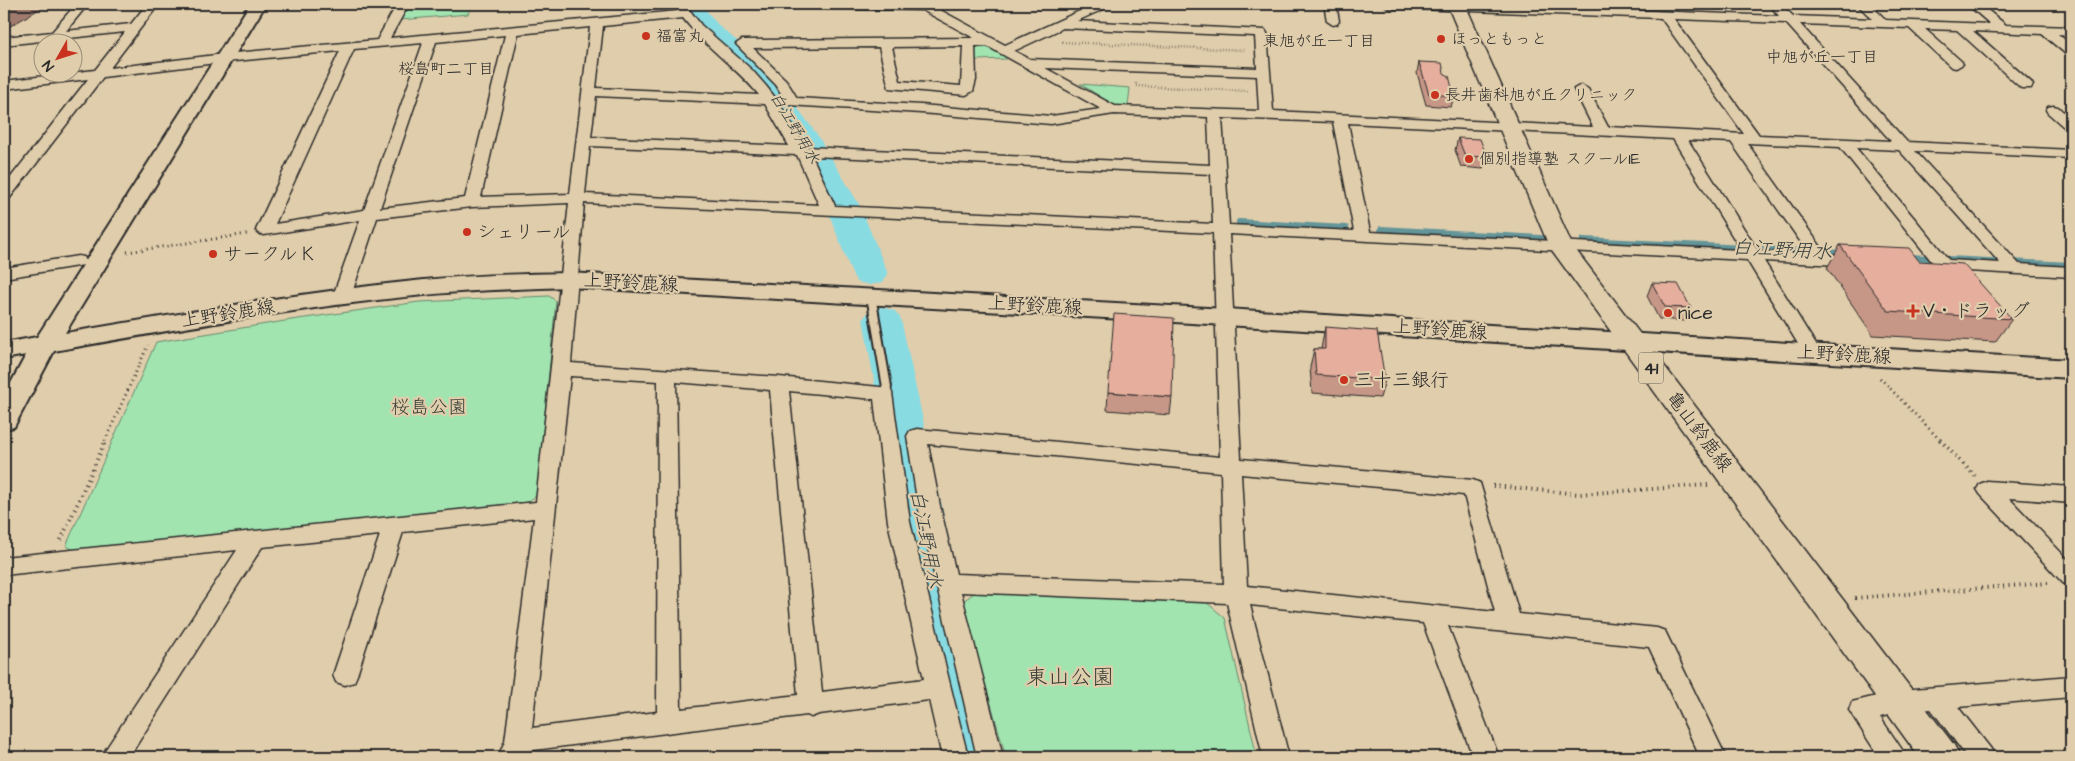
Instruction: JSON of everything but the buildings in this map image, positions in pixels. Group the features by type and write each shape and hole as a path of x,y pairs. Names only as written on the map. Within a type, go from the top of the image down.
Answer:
{"main road":[{"path":"4,420 45,344 258,4"},
{"name":"亀山鈴鹿線","path":"1457,5 1508,128 1561,246 1631,342 1919,709 1941,757"},
{"name":"上野鈴鹿線","path":"4,351 342,296 423,286 515,280 568,280 1226,317 2071,369"}],"street":[{"path":"59,32 82,4"},
{"path":"4,196 153,4"},
{"path":"381,44 403,4"},
{"path":"802,4 922,5 1112,110"},
{"path":"1005,50 1104,4"},
{"path":"1330,4 1334,21"},
{"path":"1389,4 1457,5 2071,31"},
{"path":"1775,4 2010,264"},
{"path":"1973,4 2002,28"},
{"path":"1864,5 1882,23"},
{"path":"4,85 224,58 597,23 683,9 697,28 747,73 770,100 796,145 839,210"},
{"path":"1664,14 1755,139"},
{"path":"597,23 568,280 561,369 546,509 515,749 669,723 939,688"},
{"path":"1064,24 1261,32 1266,115"},
{"path":"1913,24 1956,64"},
{"path":"1960,26 2026,85"},
{"path":"82,32 135,27"},
{"path":"2045,30 2071,51"},
{"path":"472,202 512,31"},
{"path":"4,41 32,38"},
{"path":"342,296 431,39"},
{"path":"885,43 894,85 966,91 969,80 969,42"},
{"path":"990,42 737,43 781,83 793,102 921,109 1051,120 1104,113 1112,110 1266,115 2071,154"},
{"path":"264,230 349,46"},
{"path":"1027,62 1264,72"},
{"path":"1581,89 1603,132"},
{"path":"589,92 770,100"},
{"path":"2053,110 2071,126"},
{"path":"1215,114 1226,317 1236,594 1276,757"},
{"path":"1340,120 1363,235"},
{"path":"1678,135 1812,353"},
{"path":"1736,138 1818,254"},
{"path":"583,141 1217,170"},
{"path":"1843,142 1937,261 2010,264 2071,272"},
{"path":"264,230 370,214 472,202 577,198 1561,246 1749,250 1818,254 1878,262"},
{"path":"4,273 78,261"},
{"path":"561,369 779,383 883,393 899,522 955,757"},
{"path":"667,375 669,723"},
{"path":"779,383 811,706"},
{"path":"990,757 947,583 917,436 1473,488 1509,622"},
{"path":"1987,489 2071,495"},
{"path":"1987,489 2062,580"},
{"path":"4,566 546,509"},
{"path":"345,675 394,526"},
{"path":"115,757 256,539"},
{"path":"947,583 1236,594 1657,638 1713,757"},
{"path":"1432,615 1486,757"},
{"path":"1894,757 1861,710 1919,709 2071,686"},
{"path":"1919,709 1982,757"}],"lane":[{"path":"871,296 883,356 886,387 883,393"}],"path":[{"path":"1026,41 1262,51"},
{"path":"1137,67 1136,86 1265,92"},
{"path":"124,253 264,230"},
{"path":"52,561 150,340"},
{"path":"1859,356 1987,489"},
{"path":"1473,488 1481,485 1580,494 1710,485"},
{"path":"1848,599 2062,580"}],"green space":[{"path":"408,4 472,4 468,14 400,20"},
{"path":"990,47 1008,57 1007,59 976,60 975,48"},
{"path":"1080,84 1130,88 1128,106 1114,105"},
{"name":"桜島公園","path":"549,296 556,301 537,495 528,502 77,551 66,546 156,342 419,302"},
{"name":"東山公園","path":"974,593 1206,602 1225,618 1257,757 1006,757 962,602"}],"waterway":[{"name":"白江野用水","path":"688,4 710,32 758,73 770,88 807,143 843,206 870,274"},
{"name":"白江野用水","path":"1239,222 1346,228"},
{"name":"白江野用水","path":"1381,229 1541,238"},
{"name":"白江野用水","path":"1583,240 1845,253"},
{"name":"白江野用水","path":"1908,257 2071,265"},
{"name":"白江野用水","path":"882,319 944,631 976,757"}],"place":[{"name":"福富丸","path":"646,36"},
{"name":"ほっともっと","path":"1441,39"},
{"name":"長井歯科旭が丘クリニック","path":"1435,95"},
{"name":"個別指導塾 スクールIE","path":"1469,159"},
{"name":"シェリール","path":"467,232"},
{"name":"サークルＫ","path":"213,254"},
{"name":"V・ドラッグ","path":"1913,311"},
{"name":"nice","path":"1668,313"},
{"name":"三十三銀行","path":"1344,380"}],"district":[{"name":"東旭が丘一丁目","path":"1319,41"},
{"name":"中旭が丘一丁目","path":"1822,57"},
{"name":"桜島町二丁目","path":"446,69"}]}
